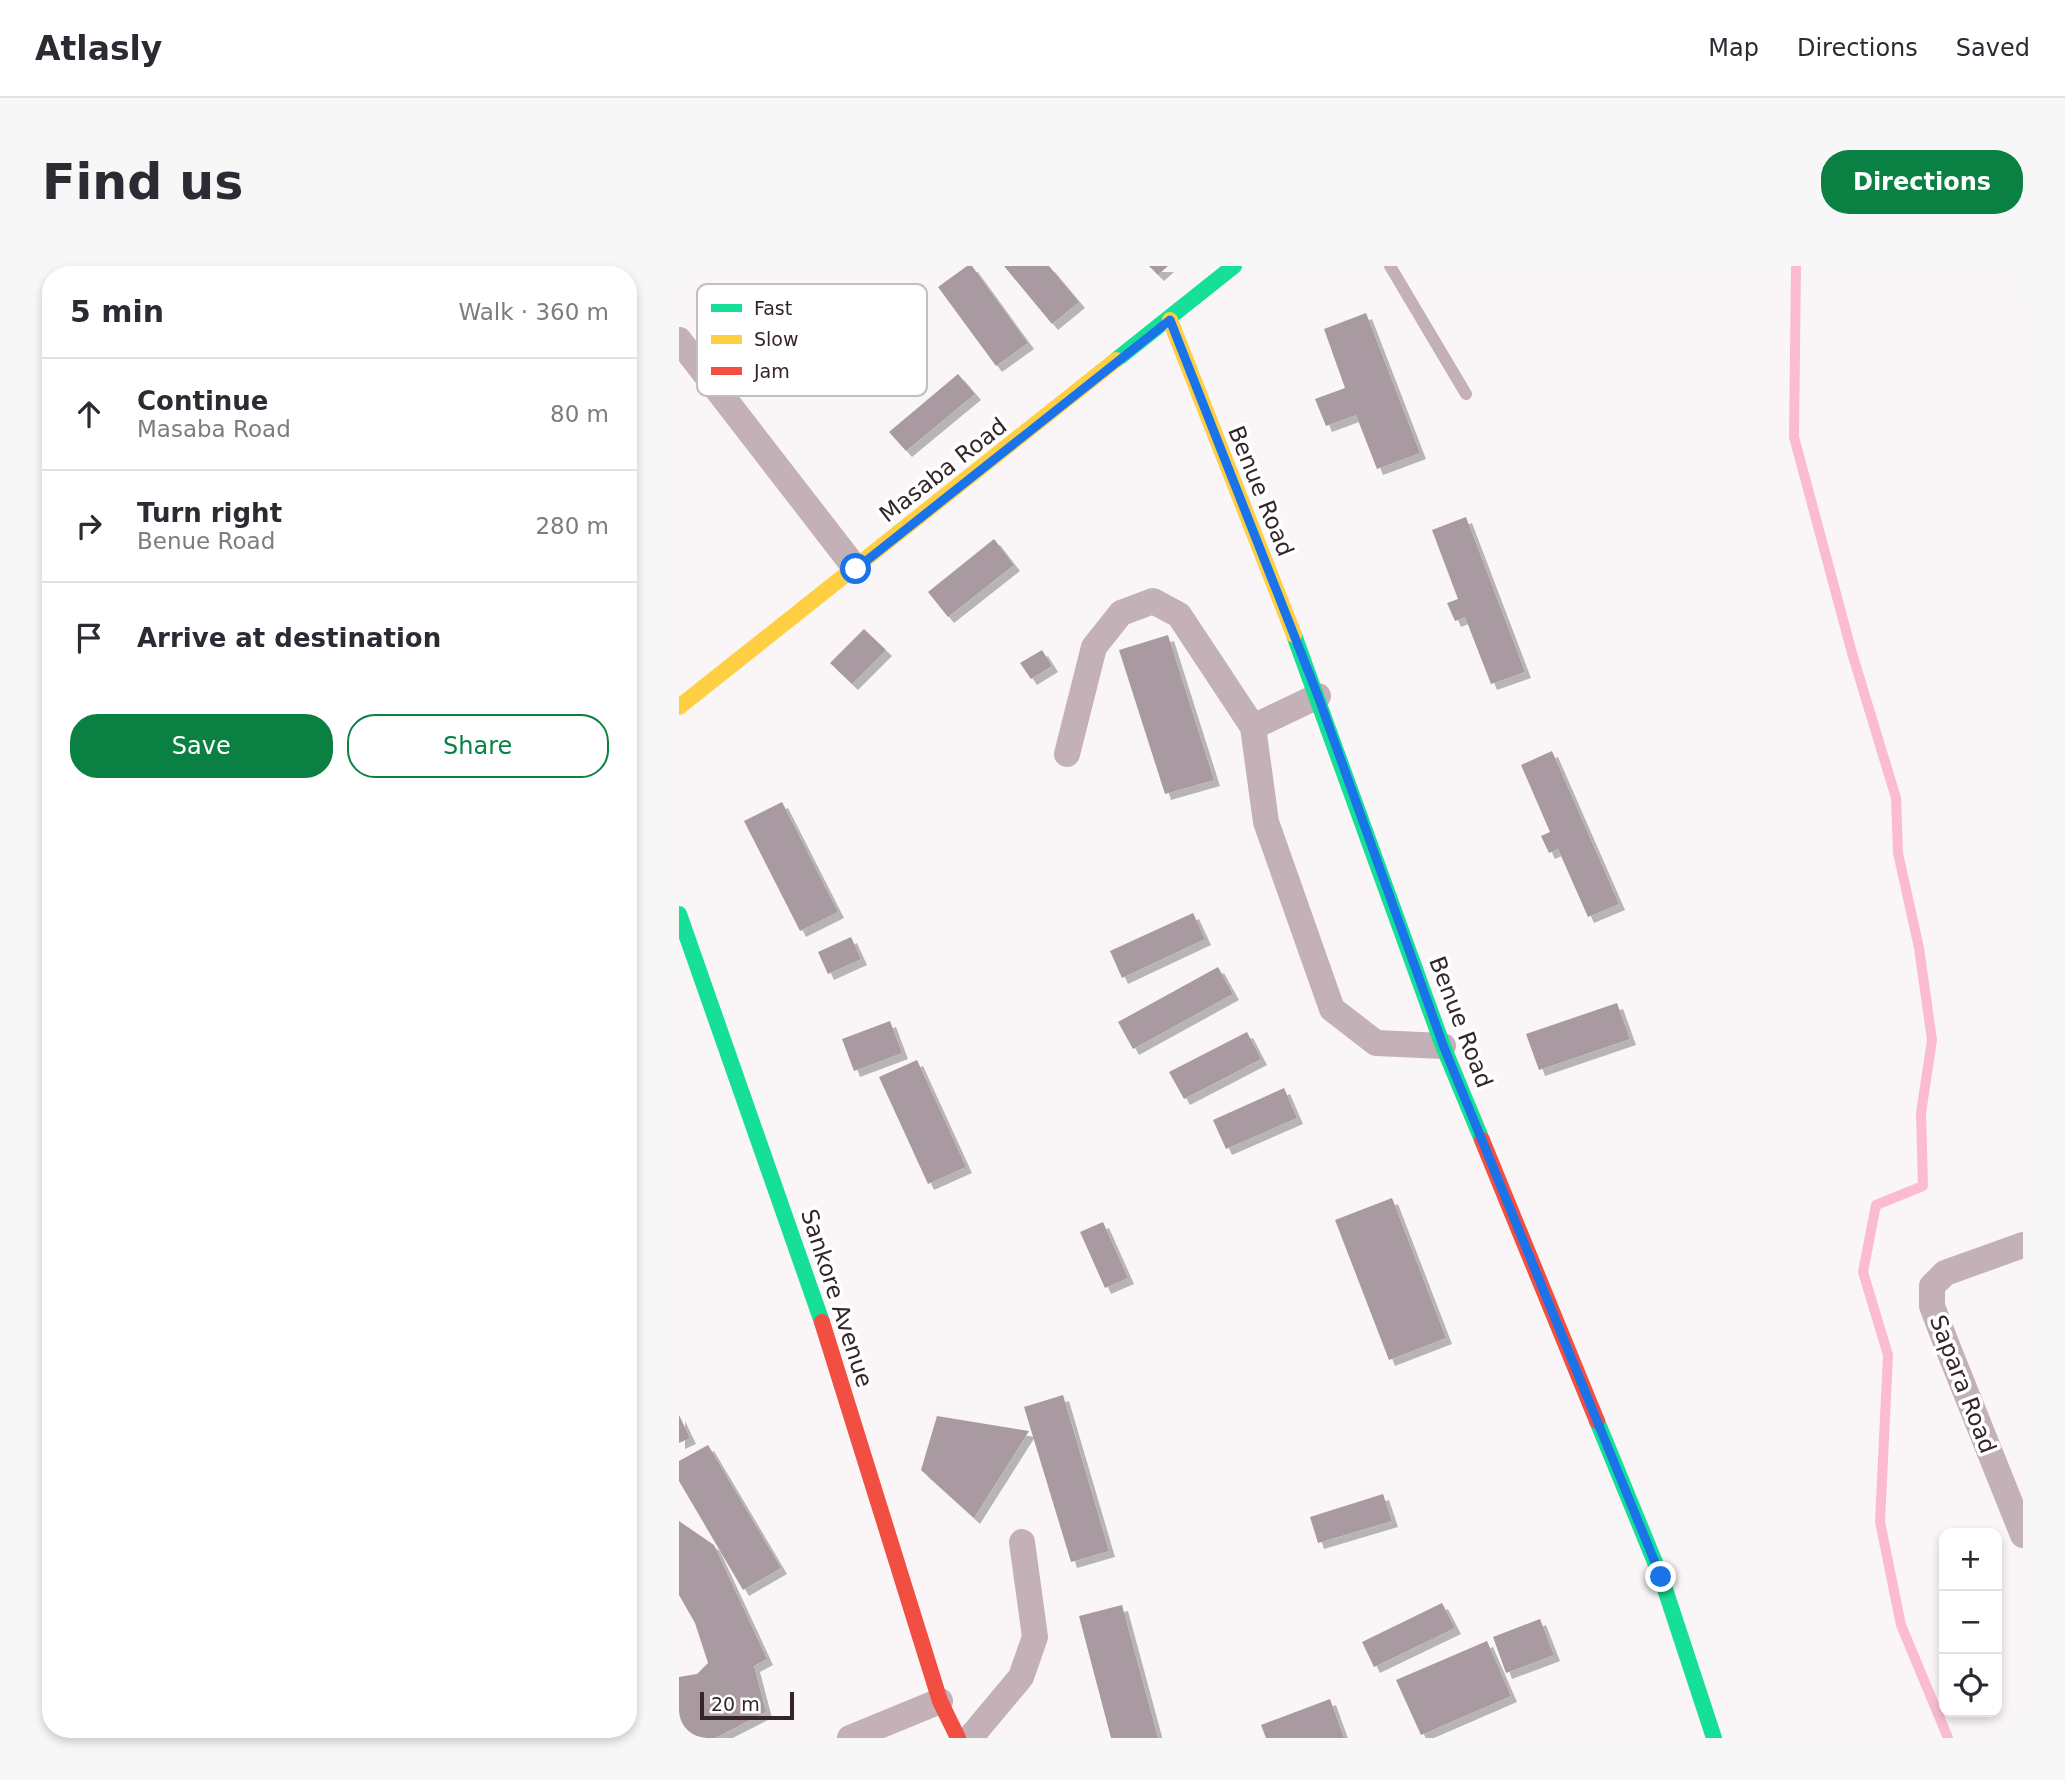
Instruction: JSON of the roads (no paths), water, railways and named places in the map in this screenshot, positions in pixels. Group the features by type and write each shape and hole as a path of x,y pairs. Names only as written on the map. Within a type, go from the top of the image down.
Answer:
{"street":[{"name":"Masaba Road","path":"679,707 1170,320 1234,266"},
{"name":"Benue Road","path":"1170,320 1318,696 1443,1045 1661,1577 1714,1738"},
{"path":"679,340 697,363"},
{"path":"722,396 856,569"},
{"path":"1067,754 1094,647 1121,612 1153,601 1179,615 1253,727 1266,822 1332,1009 1376,1042 1443,1045"},
{"path":"1253,727 1318,696"},
{"name":"Sankore Avenue","path":"679,914 825,1330 940,1701 958,1738"},
{"name":"Sapara Road","path":"2023,1245 1945,1273 1932,1286 1933,1306 1946,1343 2023,1535"},
{"path":"970,1738 1021,1678 1035,1637 1022,1542"},
{"path":"850,1738 940,1701"}],"lane":[{"path":"1390,266 1466,394"}],"waterway":[{"path":"1796,266 1794,437 1852,653 1896,798 1898,853 1919,948 1932,1040 1921,1113 1923,1186 1876,1205 1863,1272 1888,1355 1880,1522 1901,1625 1948,1738"}]}
